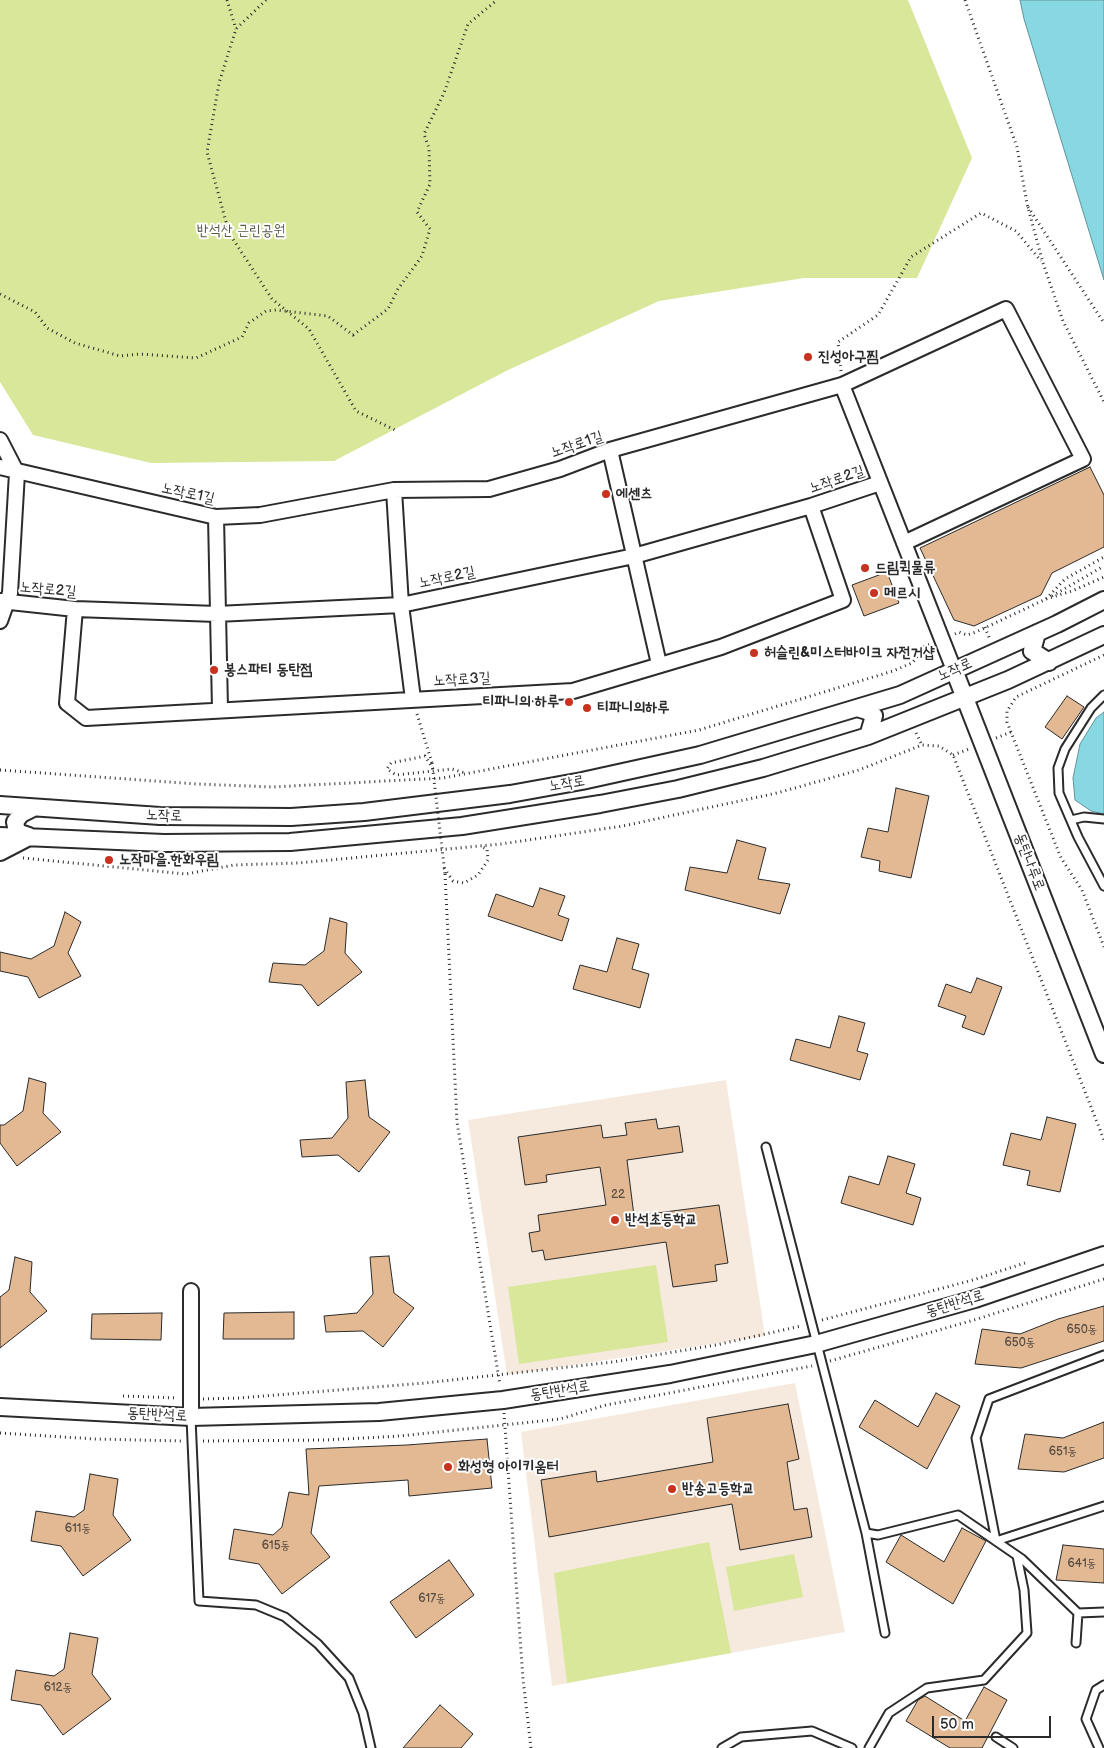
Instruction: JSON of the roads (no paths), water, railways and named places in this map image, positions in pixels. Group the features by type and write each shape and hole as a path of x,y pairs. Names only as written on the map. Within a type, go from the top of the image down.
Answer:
{"street":[{"name":"노작로1길","path":"0,467 17,473 216,517 260,515 394,490 489,489 560,468 610,450 842,385 1006,309 1083,459 904,544"},
{"path":"842,385 954,670"},
{"path":"0,440 17,473 10,593 3,602 0,621"},
{"path":"610,450 659,664"},
{"name":"노작로2길","path":"3,602 75,609 217,614 401,605 634,556 811,506 880,483"},
{"path":"394,490 401,605 413,699"},
{"name":"노작로3길","path":"75,609 67,703 86,718 220,709 572,692 659,664 721,647 843,600 811,506"},
{"path":"216,517 220,709"},
{"name":"노작로","path":"0,805 169,817 291,816 364,812 510,794 582,781 700,755 900,694 1037,633 1104,600"},
{"path":"1037,633 1032,651 1050,662"},
{"name":"노작로","path":"0,836 164,843 240,844 307,841 444,828 678,789 763,768 868,736 1050,662 1104,636"},
{"name":"동탄나루로","path":"954,670 1104,1054"},
{"path":"857,708 867,711 874,716 868,736"},
{"path":"29,836 17,832 15,822 21,814 33,808"},
{"path":"0,852 29,836"},
{"name":"동탄반석로","path":"0,1407 191,1417 379,1412 503,1400 670,1374 816,1344 975,1300 1104,1255"},
{"path":"191,1417 192,1291"}],"lane":[{"path":"1104,695 1091,708 1065,749 1058,768 1059,793 1104,886"},
{"path":"1071,820 1084,817 1104,819"},
{"path":"766,1147 866,1533 885,1633"},
{"path":"996,1541 976,1438 989,1400 1104,1356"},
{"path":"191,1417 199,1601 256,1605 284,1617 318,1644 349,1678 363,1713 371,1748"},
{"path":"996,1541 1104,1506"},
{"path":"866,1533 878,1535 958,1515 1018,1556 1078,1613 1104,1612"},
{"path":"869,1748 889,1714 927,1688 984,1680 1027,1633 1024,1590 1018,1556"},
{"path":"1076,1643 1078,1613"},
{"path":"1099,1748 1086,1719 1096,1690 1104,1685"},
{"path":"722,1748 741,1737 812,1731 852,1748"},
{"path":"996,1737 1013,1748"}],"water":[{"path":"1020,0 1104,0 1104,280 1024,19"},
{"path":"1104,712 1104,814 1091,811 1075,800 1073,778 1080,744 1096,718"}],"place":[{"name":"진성아구찜","path":"808,357"},
{"name":"에센츠","path":"606,494"},
{"name":"드림퀵물류","path":"865,568"},
{"name":"메르시","path":"874,593"},
{"name":"허슬린&미스터바이크 자전거샵","path":"754,653"},
{"name":"봉스파티 동탄점","path":"214,670"},
{"name":"티파니의 하루","path":"569,702"},
{"name":"티파니의하루","path":"587,708"},
{"name":"노작마을.한화우림","path":"109,860"},
{"name":"반석초등학교","path":"615,1220"},
{"name":"화성형 아이키움터","path":"448,1467"},
{"name":"반송고등학교","path":"672,1489"}],"park label":[{"name":"반석산 근린공원","path":"241,231"}]}
